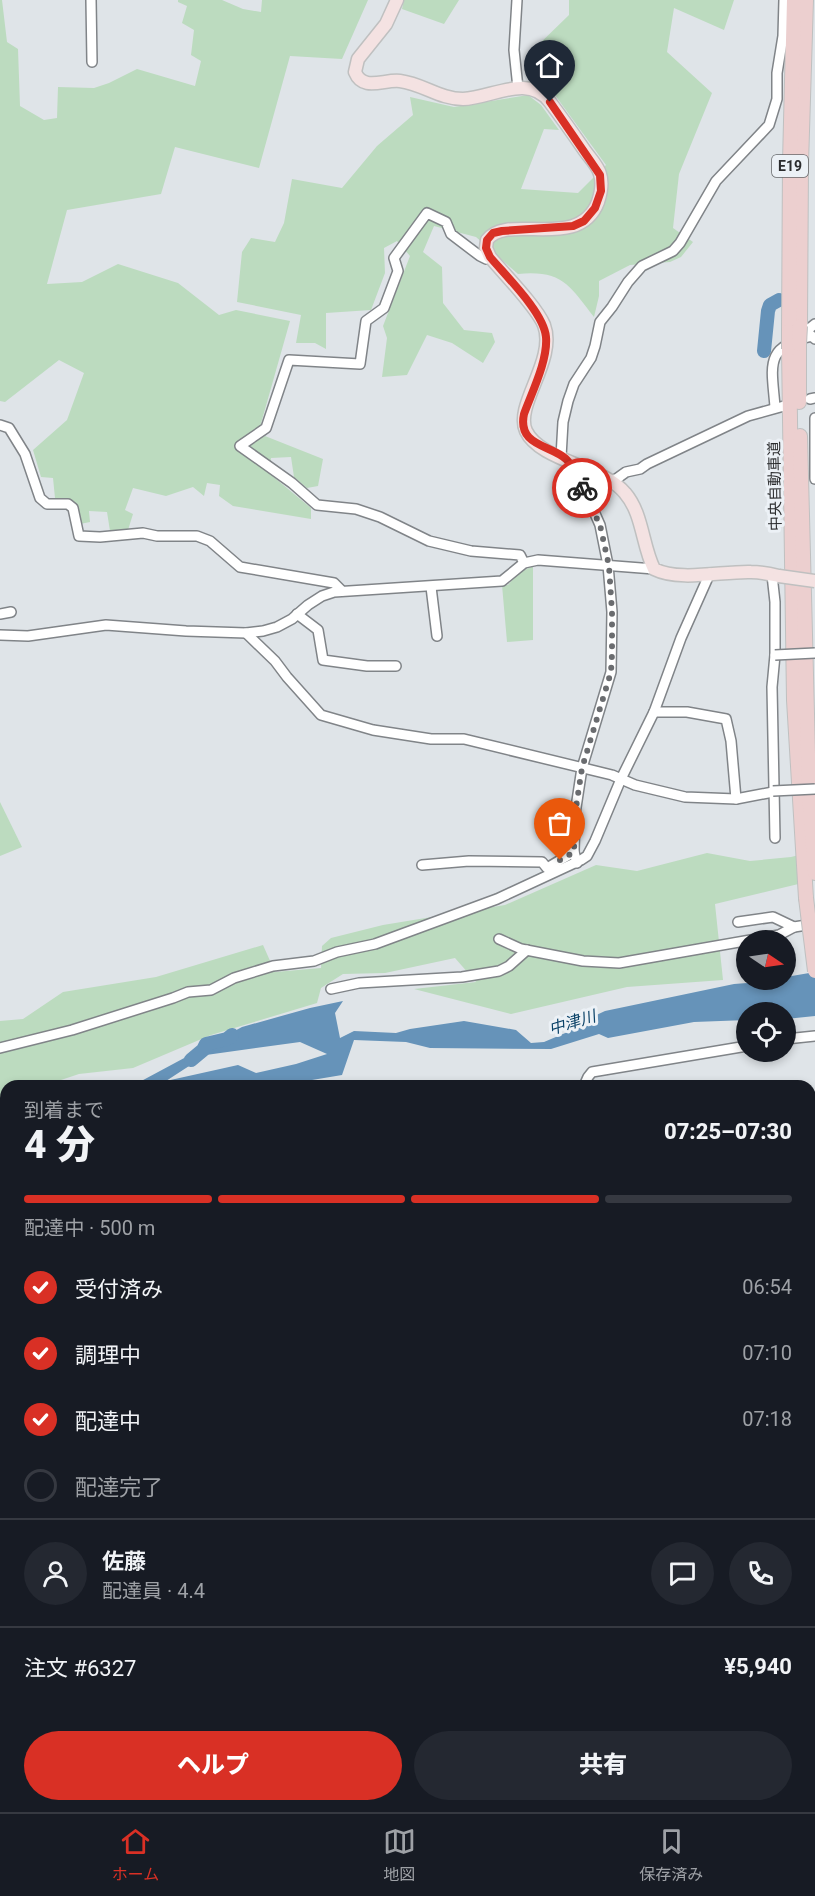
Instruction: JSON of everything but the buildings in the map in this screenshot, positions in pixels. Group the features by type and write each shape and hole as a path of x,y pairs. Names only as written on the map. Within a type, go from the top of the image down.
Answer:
{"highway":[{"name":"中央自動車道","path":"794,0 790,162 800,338 794,700 806,898 815,971"},
{"name":"中央自動車道","path":"806,0 801,164 799,410 809,782 815,873"}],"main road":[{"path":"397,0 386,24 358,59 355,72 361,80 372,84 388,81 404,82 451,98 471,98 518,88 536,90 546,96 600,175 601,191 592,213 579,224 566,227 509,230 493,233 487,240 490,257 538,315 544,326 546,348 524,414 523,423 527,434 534,442 596,473 624,491 634,505 654,569 662,573 695,575 752,572 815,581"}],"street":[{"path":"91,0 92,62"},
{"path":"517,0 514,50 518,88"},
{"path":"577,863 574,852 575,814 582,768 611,672 612,612 609,566 600,525 589,500 564,458 563,422 568,401 574,384 591,358 600,322 628,282 642,266 665,256 680,243 716,181 765,130 777,99 782,64 784,0"},
{"path":"490,257 486,259 480,256 451,234 446,222 427,213 394,258 398,271 384,308 366,321 360,364 289,360 266,428 240,446 317,505 356,509 380,517 429,541 471,551 520,555 524,563"},
{"path":"612,482 626,472 640,469 748,416 779,406 772,370 775,355 782,348 800,338 815,324"},
{"path":"815,418 815,479"},
{"path":"0,425 9,428 25,454 40,498 46,504 68,504 73,508 79,537 143,533 157,536 197,536 210,541 240,567 334,583 342,591"},
{"path":"0,635 28,636 106,625 246,633 277,627 322,596 342,591 502,581 524,563 538,560 654,569"},
{"path":"0,1048 72,1030 188,992 211,990 254,971 289,963 314,961 337,952 375,944 497,899 577,863 587,856 595,841 621,779 654,712 681,638 710,573"},
{"path":"775,575 775,655 772,687 775,838"},
{"path":"431,587 437,636"},
{"path":"0,614 11,612"},
{"path":"297,614 318,630 323,660 367,666 396,666"},
{"path":"246,633 275,661 321,715 373,730 430,739 464,739 686,797 736,799 773,792 815,789"},
{"path":"775,655 815,653"},
{"path":"654,712 687,712 726,719 731,741 736,799"},
{"path":"422,865 469,861 542,862 547,868 574,852"},
{"path":"738,922 772,917 794,927"},
{"path":"499,939 527,950 584,962 619,963 779,935 794,927 815,923"},
{"path":"331,989 359,983 462,977 499,971 509,966 527,950"},
{"path":"796,1038 815,1036"},
{"path":"587,1080 592,1072 736,1048"}],"green space":[{"path":"0,0 2,0 7,42 18,49 20,106 44,120 57,118 58,87 94,88 137,69 195,86 201,61 191,55 194,30 182,23 187,6 178,0 222,0 243,9 261,12 262,0 368,0 342,59 290,56 259,168 175,147 161,194 67,210 47,284 82,282 118,264 178,283 219,315 236,310 290,321 256,441 265,436 323,459 318,486 307,488 294,477 291,457 271,458 270,474 311,508 311,519 233,506 219,496 220,485 207,483 204,496 193,487 166,496 133,488 125,510 133,514 128,530 110,531 107,512 89,511 90,522 80,524 78,506 71,501 55,498 53,478 41,477 33,450 67,420 84,373 59,360 5,402 0,401"},
{"path":"404,0 459,0 444,24 402,9"},
{"path":"569,0 734,0 724,30 674,8 667,52 712,93 679,174 673,228 693,242 681,257 670,262 630,265 599,281 599,296 594,317 571,288 555,277 533,273 518,274 476,237 434,226 423,252 442,267 443,303 464,330 492,333 495,342 483,363 452,343 427,335 407,375 382,377 387,338 383,326 410,256 397,241 384,248 385,273 371,310 326,313 326,349 315,343 296,343 301,315 237,302 242,252 251,238 275,242 284,223 292,179 342,188 377,146 413,115 410,97 454,107 528,95 541,105 559,130 544,129 521,189 578,193 606,165 552,91 529,82 534,49 569,15"},
{"path":"533,566 533,640 507,642 502,585 508,585 518,573"},
{"path":"0,802 22,847 0,856"},
{"path":"815,851 815,880 715,904 723,980 627,987 511,1014 414,989 476,982 455,958 385,973 343,974 321,988 317,1003 211,1035 133,1068 79,1074 61,1080 0,1080 0,1021 23,1019 63,992 156,977 263,945 275,972 321,968 322,946 331,938 383,925 505,905 596,865 637,871 707,853 750,861 791,857"}],"water":[{"path":"815,972 815,1016 796,1018 796,1002 736,1002 736,1020 694,1022 608,1038 599,1034 551,1049 430,1048 406,1042 354,1040 342,1075 312,1080 170,1080 238,1065 256,1073 327,1054 300,1042 206,1055 168,1080 143,1080 242,1027 343,1001 335,1013 340,1038 354,1031 396,1033 464,1021 516,1030 531,1043 544,1042 570,1031 573,1026 605,1011 736,984 736,990 796,990 796,975"}],"waterway":[{"path":"764,351 768,311 770,305 779,300"},
{"name":"中津川","path":"191,1060 203,1050 206,1044 227,1039 232,1035"}],"way so far":[{"path":"560,860 574,852 575,814 582,768 611,672 612,612 609,566 600,525 582,488"}],"route":[{"path":"550,102 592,160 600,175 601,191 595,208 588,218 573,226 497,231 487,240 486,248 490,257 538,315 544,326 546,348 523,420 527,434 538,445 566,459 582,488"}]}
